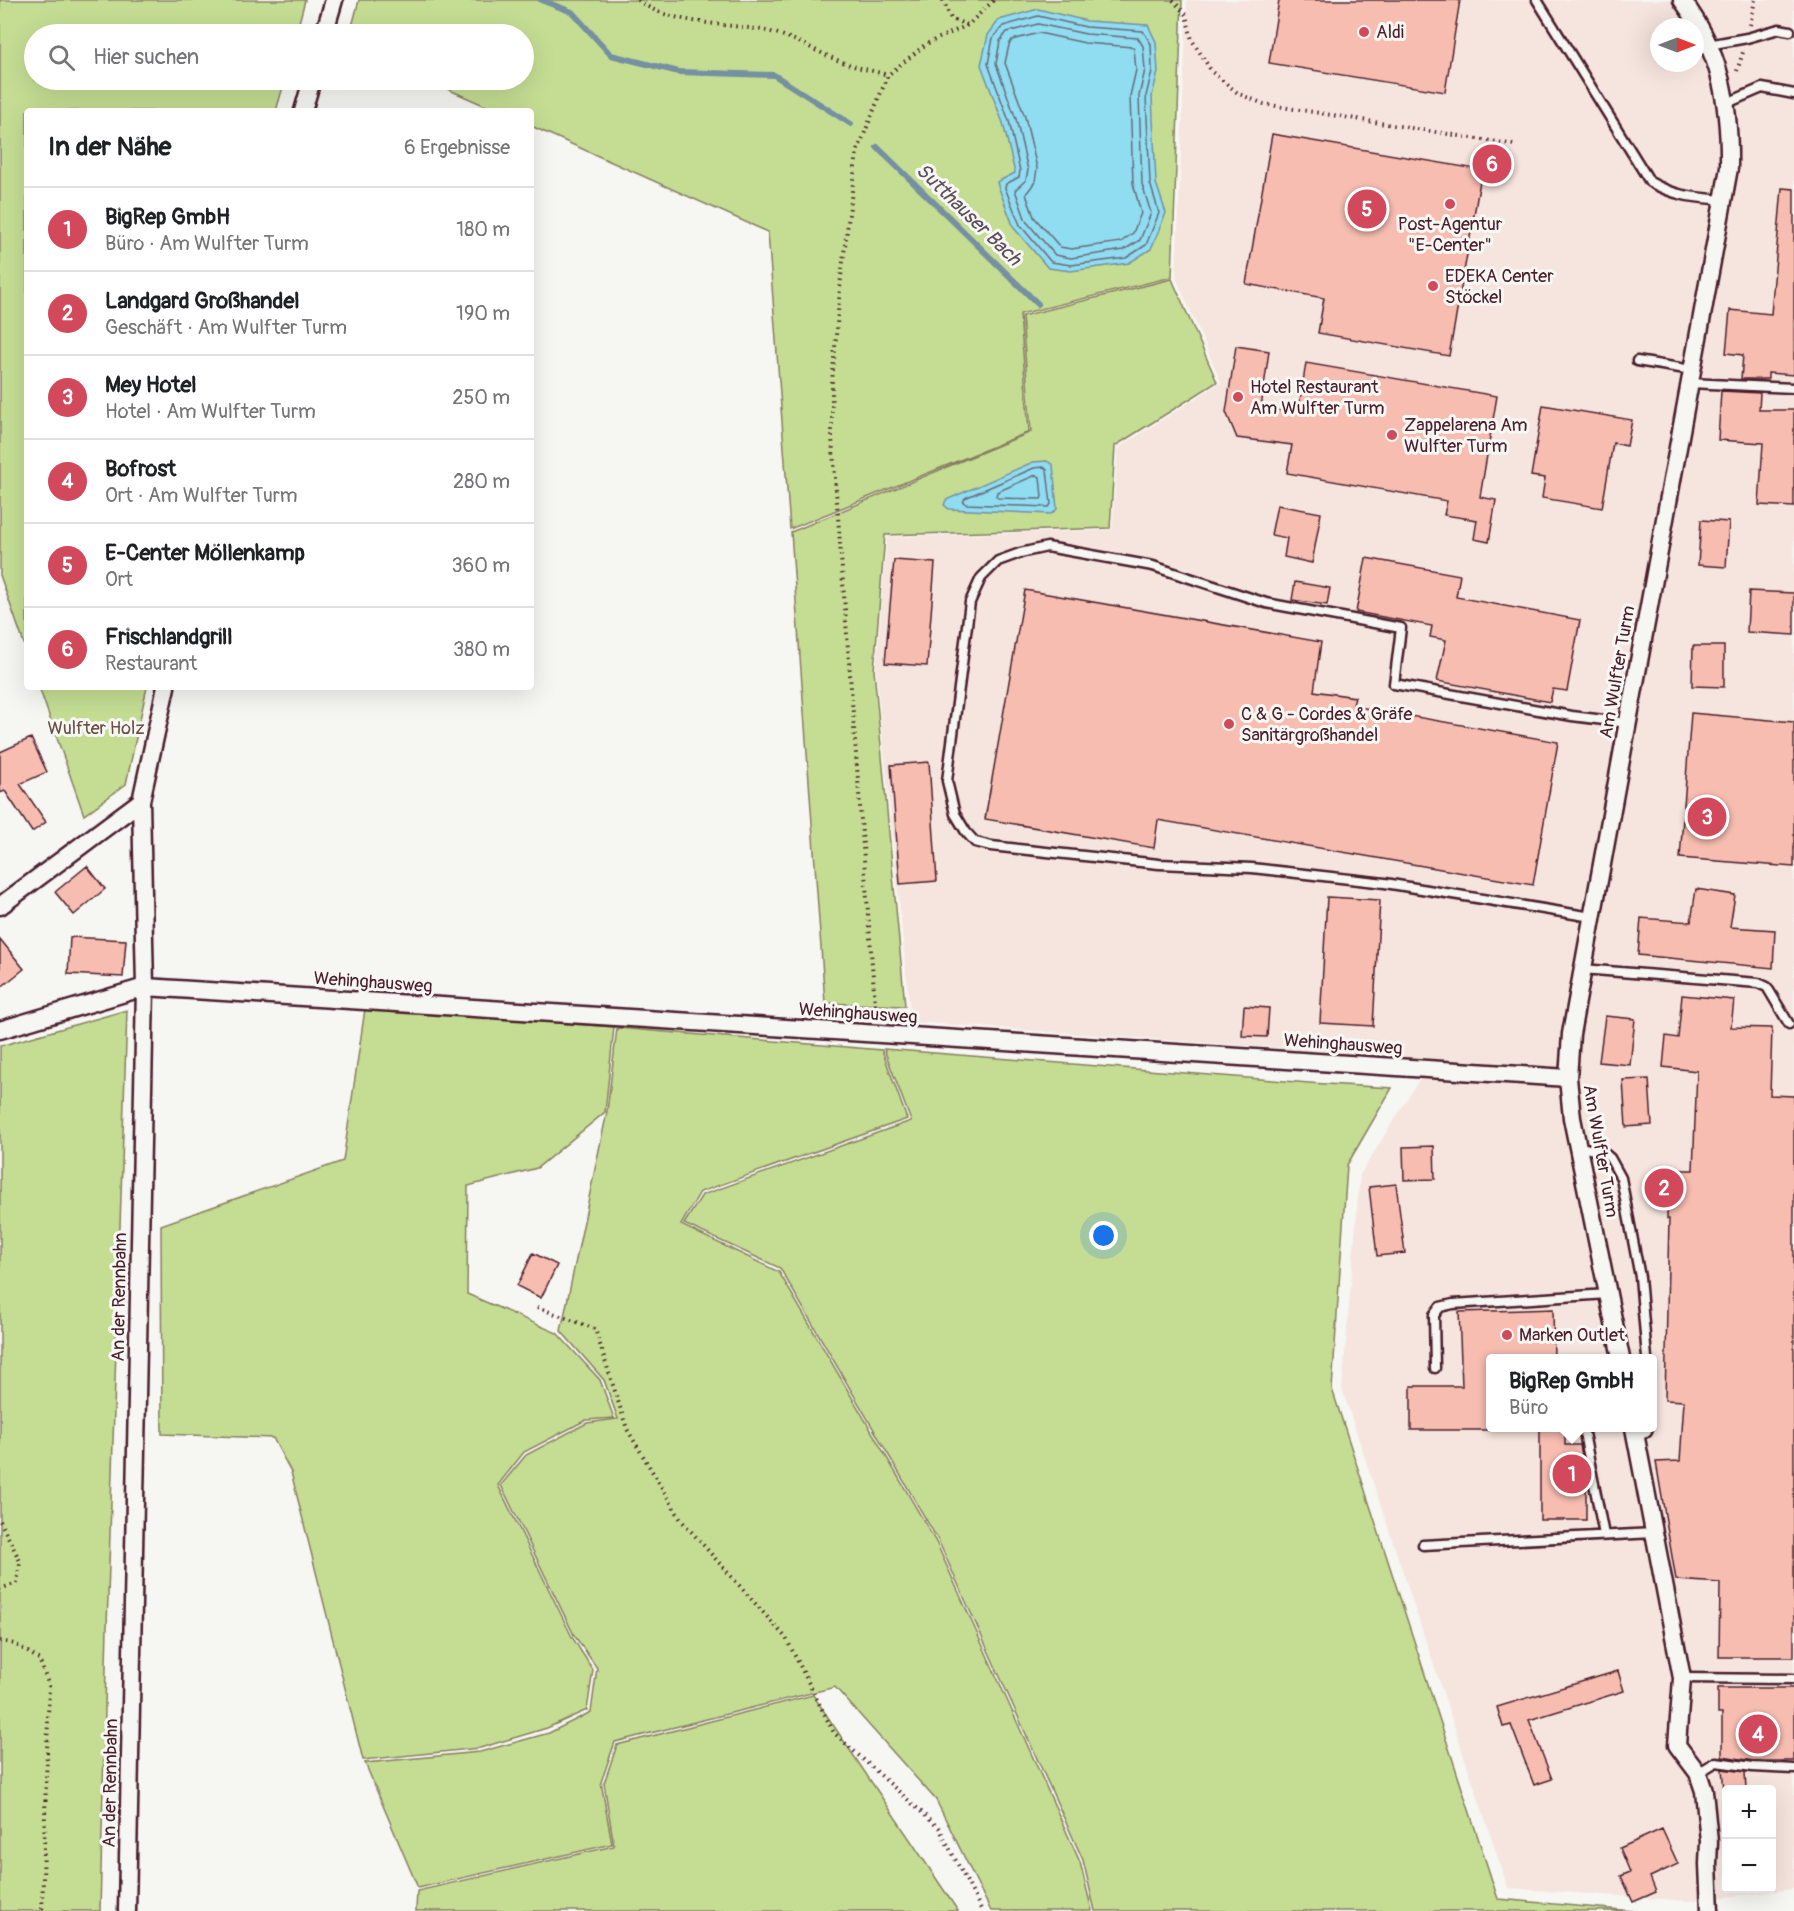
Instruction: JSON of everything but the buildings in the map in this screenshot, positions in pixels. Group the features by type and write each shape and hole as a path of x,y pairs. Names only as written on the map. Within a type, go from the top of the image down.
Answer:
{"street":[{"path":"327,24 334,0"},
{"name":"Am Wulfter Turm","path":"1620,1354 1578,1145 1568,1078 1570,1034 1729,168 1730,135 1727,103 1718,66 1697,20 1682,0"},
{"path":"304,108 309,90"},
{"name":"An der Rennbahn","path":"126,1911 145,987 141,801 165,690"},
{"path":"0,906 141,801"},
{"path":"0,1030 145,987"},
{"name":"Wehinghausweg","path":"145,987 1568,1078"},
{"path":"1639,1432 1653,1533 1682,1678 1677,1745 1698,1773 1704,1791 1709,1841 1710,1911"}],"lane":[{"path":"1537,0 1650,182 1683,197 1724,200"},
{"path":"1708,45 1779,29 1790,31"},
{"path":"1727,103 1762,88 1794,94"},
{"path":"1637,361 1691,376 1794,388"},
{"path":"1592,917 1374,882 1252,868 1160,864 991,846 975,842 955,814 947,781 967,618 970,602 981,578 998,561 1047,547 1153,566 1266,603 1401,628 1394,684 1572,716 1628,723"},
{"path":"1582,969 1758,983 1767,987 1789,1024"},
{"path":"1578,1145 1604,1153 1610,1158 1621,1178 1640,1277 1647,1354"},
{"path":"1435,1368 1434,1315 1440,1307 1453,1304 1608,1294"},
{"path":"1584,1432 1604,1535"},
{"path":"1423,1545 1653,1533"},
{"path":"1682,1678 1794,1680"},
{"path":"1698,1773 1716,1762 1794,1769"}],"path":[{"path":"638,0 647,8 711,25 768,31 812,46 847,64 888,75"},
{"path":"943,0 951,19 968,25"},
{"path":"878,1034 832,438 832,382 841,276 857,152 888,75 926,44 968,25 994,0"},
{"path":"1173,0 1186,15 1192,40 1212,72 1239,94 1264,104 1515,145"},
{"path":"537,1307 595,1329 627,1428 681,1520 786,1638 834,1733 939,1828 982,1911"},
{"path":"0,1521 20,1561 17,1583 0,1589"},
{"path":"0,1641 15,1644 39,1659 48,1686 42,1911"}],"shaded area":[{"path":"1187,0 1794,0 1794,1889 1776,1891 1776,1785 1722,1785 1722,1893 1759,1893 1688,1901 1508,1888 1342,1389 1360,1175 1432,1059 911,1022 876,671 887,537 1112,530 1118,448 1221,382 1176,278"}],"green space":[{"path":"0,0 305,0 299,24 24,24 24,90 282,90 277,108 24,108 24,643 0,575"},
{"path":"359,0 1182,0 1172,277 1020,314 1029,432 790,529 768,232 534,127 534,108 490,108 450,90 534,90 534,24 353,24"},
{"path":"1172,279 1217,382 1115,446 1110,528 885,535 874,670 905,1006 825,1003 791,532 1031,432 1022,316"},
{"name":"Wulfter Holz","path":"40,690 146,690 126,784 84,815"},
{"path":"365,1009 614,1027 605,1112 537,1168 468,1186 467,1294 557,1333 600,1380 614,1418 586,1420 524,1452 498,1485 572,1637 593,1670 587,1710 547,1728 480,1748 363,1760 291,1472 273,1438 162,1434 161,1225 343,1161"},
{"path":"127,1010 100,1911 0,1911 0,1046"},
{"path":"617,1028 882,1050 907,1119 700,1192 681,1225 779,1272 936,1542 1080,1862 1092,1911 991,1911 936,1800 835,1687 615,1742 601,1782 612,1844 418,1888 365,1763 480,1752 549,1733 591,1712 597,1668 574,1635 501,1485 526,1455 587,1423 618,1419 604,1380 561,1331 607,1112"},
{"path":"884,1049 1392,1088 1347,1165 1332,1389 1498,1899 1633,1911 1095,1911 1083,1860 938,1540 780,1268 684,1224 702,1195 911,1121"},
{"path":"813,1695 958,1911 416,1911 417,1891 614,1846 604,1783 617,1745"}],"water":[{"path":"1038,9 1087,21 1148,25 1156,42 1158,72 1152,96 1156,183 1166,213 1151,249 1129,263 1071,271 1048,268 1014,228 998,186 997,182 1015,173 1003,123 981,65 988,35 999,20"},
{"path":"1047,461 1053,465 1057,509 1051,514 949,509 944,505 946,500 1033,462"}],"waterway":[{"name":"Sutthauser Bach","path":"541,0 572,12 611,55 679,72 774,75 851,124"},
{"name":"Sutthauser Bach","path":"877,147 1038,304"}],"place":[{"name":"Aldi","path":"1364,32"},
{"name":"Frischlandgrill","path":"1492,164"},
{"name":"Post-Agentur \"E-Center\"","path":"1450,204"},
{"name":"E-Center Möllenkamp","path":"1367,209"},
{"name":"EDEKA Center Stöckel","path":"1433,286"},
{"name":"Hotel Restaurant Am Wulfter Turm","path":"1238,397"},
{"name":"Zappelarena Am Wulfter Turm","path":"1392,435"},
{"name":"C & G - Cordes & Gräfe Sanitärgroßhandel","path":"1229,724"},
{"name":"Mey Hotel","path":"1707,817"},
{"name":"Landgard Großhandel","path":"1664,1188"},
{"name":"Marken Outlet","path":"1507,1335"},
{"name":"BigRep GmbH","path":"1572,1474"},
{"name":"Bofrost","path":"1758,1734"}]}
